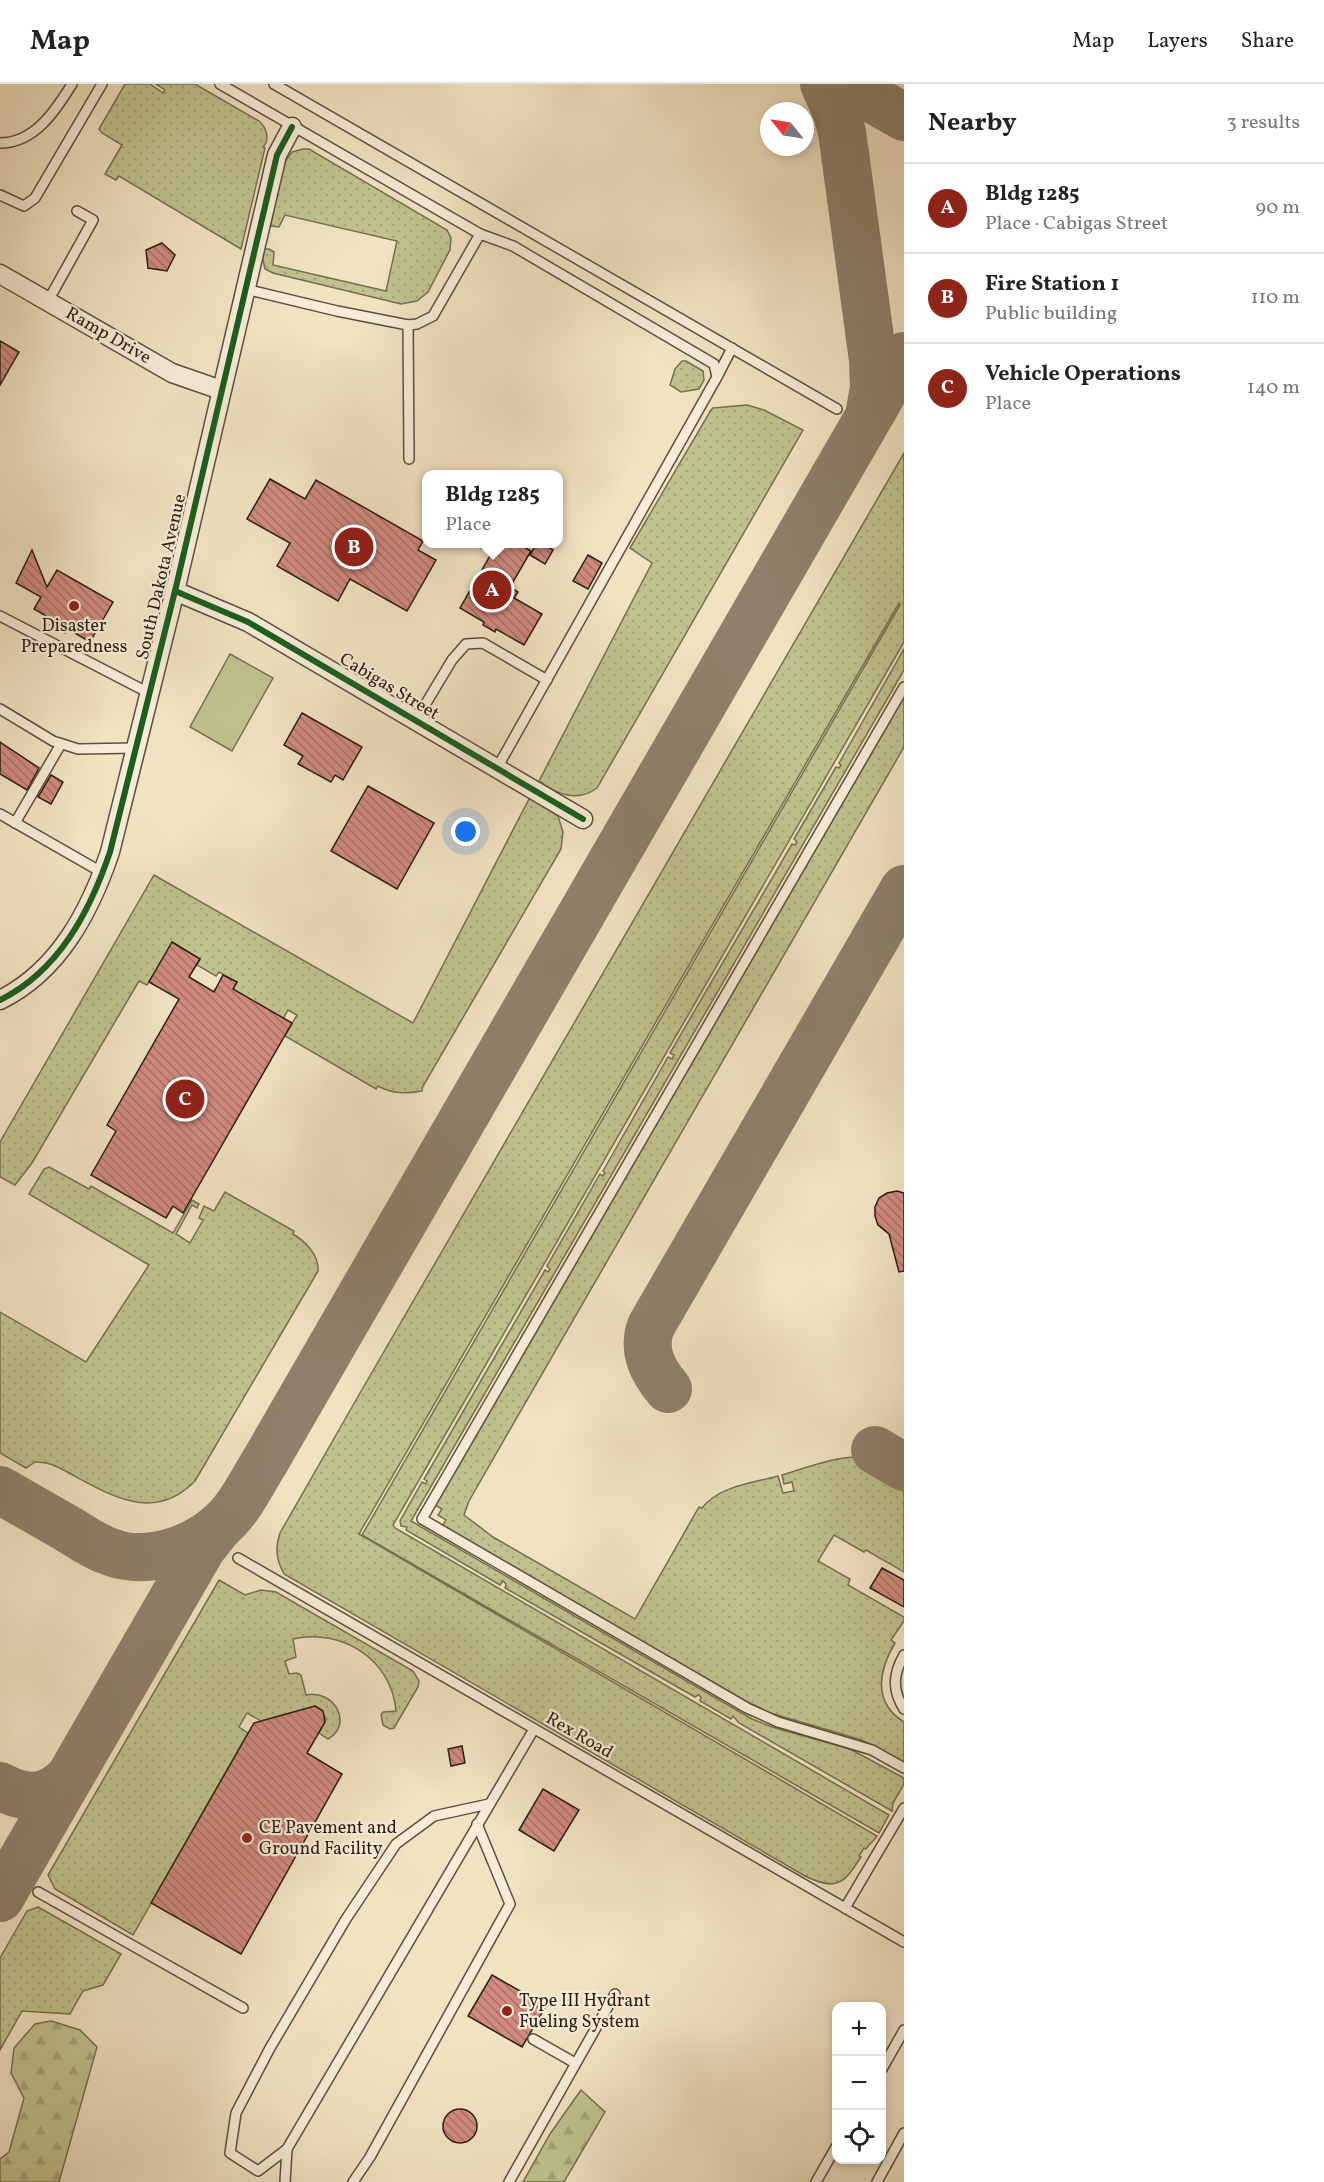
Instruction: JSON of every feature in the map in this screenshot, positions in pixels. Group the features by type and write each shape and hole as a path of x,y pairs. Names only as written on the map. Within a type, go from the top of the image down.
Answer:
{"street":[{"name":"South Dakota Avenue","path":"0,1000 35,976 66,943 83,918 110,852 175,591 277,155 292,127"},
{"name":"Ramp Drive","path":"0,274 172,373 221,390"},
{"name":"Cabigas Street","path":"175,591 248,622 582,819"}],"lane":[{"path":"0,143 18,140 37,129 56,111 72,84"},
{"path":"0,195 24,206 35,198 102,84"},
{"path":"220,84 480,234 513,246 714,364 717,377"},
{"path":"274,84 837,409"},
{"path":"48,301 93,220 77,211"},
{"path":"244,289 337,311 408,325 417,324 433,316 480,234"},
{"path":"408,325 409,459"},
{"path":"497,768 732,348"},
{"path":"0,616 149,693"},
{"path":"416,720 452,660 466,644 483,643 547,680"},
{"path":"904,687 422,1519 747,1708 778,1722 855,1743 904,1768"},
{"path":"0,710 61,744 78,749 136,748"},
{"path":"15,823 61,744"},
{"path":"0,814 102,873"},
{"name":"Rex Road","path":"238,1558 904,1942"},
{"path":"904,1655 895,1676 895,1689 904,1709"},
{"path":"489,1804 434,1816 396,1844 346,1919 270,2048 236,2113 230,2153 258,2171 287,2149 534,1729"},
{"path":"846,1908 904,1808"},
{"path":"353,2182 370,2157 510,1904 477,1824"},
{"path":"38,1892 243,2008"},
{"path":"509,2182 615,1994"},
{"path":"886,2062 904,2030"},
{"path":"533,2039 575,2063"},
{"path":"877,2182 904,2133"},
{"path":"285,2182 287,2149"},
{"path":"816,2182 832,2155"}],"green space":[{"path":"125,84 150,84 163,93 165,90 156,84 195,84 262,124 267,134 263,147 265,148 241,249 119,176 116,180 105,174 122,145 99,129"},
{"path":"309,149 447,230 451,238 450,250 428,292 417,301 401,304 273,273 265,269 262,255 265,249 269,249 274,252 273,265 386,291 397,241 285,215 279,227 271,226 270,219 284,163 292,152"},
{"path":"682,361 703,371 704,380 699,389 681,392 670,385 675,369"},
{"path":"747,405 764,410 803,430 597,788 590,793 575,796 553,790 539,781 652,563 630,548 711,410"},
{"path":"904,453 904,642 393,1525 889,1815 879,1833 362,1535 900,605 899,603 359,1534 877,1836 866,1849 864,1848 859,1856 861,1857 849,1874 838,1883 832,1884 805,1876 284,1574 279,1563 277,1544 280,1533 360,1393"},
{"path":"904,649 904,670 411,1521 752,1719 850,1749 904,1778 904,1784 893,1803 892,1811 739,1723 733,1716 731,1719 700,1701 701,1697 698,1695 695,1697 505,1588 506,1584 503,1581 500,1585 406,1530 407,1527 401,1526 400,1521 422,1482 426,1484 427,1481 424,1479 545,1270 548,1272 550,1269 547,1266 600,1174 603,1176 605,1173 603,1171 668,1057 672,1059 674,1055 670,1053 792,844 795,845 797,842 794,839 836,767 839,768 841,765 839,763"},
{"path":"230,654 273,678 232,751 190,727"},
{"path":"904,695 904,747 501,1445 469,1501 464,1515 493,1537 635,1619 699,1507 702,1508 718,1495 737,1486 778,1476 783,1493 794,1491 792,1482 784,1484 782,1475 821,1463 852,1457 876,1465 904,1482 904,1572 834,1535 818,1561 850,1579 848,1585 904,1617 904,1621 891,1640 895,1643 885,1664 882,1685 887,1705 904,1722 904,1764 862,1740 770,1713 744,1700 442,1526 446,1520 438,1515 442,1509 435,1505"},
{"path":"530,797 558,816 563,832 561,849 422,1091 400,1093 378,1086 376,1089 285,1036 297,1015 288,1010 278,1028 214,992 215,989 229,997 237,982 219,972 216,976 197,965 200,959 173,943 147,985 139,981 32,1163 15,1185 0,1177 0,1142 154,875 413,1023"},
{"path":"49,1167 89,1189 91,1186 173,1233 192,1200 199,1204 197,1208 192,1205 176,1234 190,1243 203,1220 199,1218 204,1206 214,1211 225,1192 294,1231 293,1234 303,1241 314,1254 318,1265 318,1271 195,1481 180,1494 164,1501 148,1503 117,1497 53,1465 35,1462 26,1468 0,1453 0,1312 86,1362 149,1265 29,1194 44,1169"},
{"path":"219,1580 245,1595 261,1590 276,1592 413,1671 419,1681 418,1687 394,1728 390,1729 383,1725 381,1715 383,1712 396,1711 392,1693 385,1676 374,1662 361,1651 346,1643 329,1638 293,1639 296,1657 285,1661 289,1674 301,1675 306,1695 325,1697 332,1702 340,1717 336,1733 328,1739 319,1733 326,1719 322,1711 315,1706 261,1721 247,1713 239,1727 248,1733 133,1935 55,1889 48,1875"},
{"path":"38,1907 121,1954 103,1985 83,1991 70,2014 22,2011 0,2050 0,1958 27,1911"},
{"path":"51,2021 80,2030 97,2047 59,2182 0,2182 0,2159 9,2152 24,2098 11,2073 14,2048 35,2024"},
{"path":"581,2090 605,2112 564,2182 523,2182 550,2134"}],"building":[{"path":"162,243 175,255 167,271 148,268 146,250"},
{"path":"0,341 19,352 0,385"},
{"path":"270,479 305,499 316,480 422,540 418,550 436,560 407,611 350,579 338,601 277,566 290,543 247,519"},
{"path":"481,548 526,548 531,551 510,587 518,592 514,598 542,614 524,645 496,629 495,632 483,625 484,622 460,608 491,554"},
{"path":"534,548 553,550 545,564 530,555"},
{"name":"Disaster Preparedness","path":"32,550 47,587 57,570 113,602 90,642 68,629 65,633 50,625 53,620 34,609 41,597 16,583"},
{"path":"588,555 602,563 588,589 573,581"},
{"path":"302,713 362,747 343,780 335,775 331,782 298,764 303,756 284,745"},
{"path":"0,742 39,768 27,790 0,774"},
{"path":"51,775 63,782 51,804 38,797"},
{"path":"368,786 434,823 397,889 331,851"},
{"path":"172,942 200,959 189,977 214,992 223,975 237,982 233,989 292,1023 183,1213 173,1206 166,1218 91,1175 116,1131 107,1125 179,999 149,982"},
{"path":"897,1191 904,1193 904,1271 899,1272 889,1234 878,1225 875,1216 875,1207 879,1198"},
{"path":"882,1568 904,1580 904,1607 870,1588"},
{"name":"CE Pavement and Ground Facility","path":"315,1706 323,1711 325,1722 307,1753 342,1774 241,1954 151,1903 254,1723"},
{"path":"462,1746 465,1763 451,1766 448,1749"},
{"path":"543,1789 579,1810 554,1851 519,1830"},
{"name":"Type III Hydrant Fueling System","path":"492,1975 546,2006 522,2047 468,2016"},
{"path":"460,2109 472,2114 477,2126 472,2138 460,2143 448,2138 443,2126 448,2114"}],"taxiway":[{"path":"824,84 837,113 842,132 873,360 874,388 870,410"},
{"path":"846,84 904,117"},
{"path":"0,1490 93,1544 108,1551 139,1557 155,1556 186,1547 214,1530 232,1514 264,1463 904,356"},
{"path":"668,1389 657,1375 650,1359 648,1335 651,1326 904,889"},
{"path":"875,1450 904,1467"},
{"path":"0,1898 202,1548 218,1528"},
{"path":"0,1786 19,1794 36,1796 53,1790 69,1778"}],"cycle path":[{"path":"0,1000 21,988 39,973 70,937 93,896 110,852 175,591 277,155 292,127"},
{"path":"175,591 248,622 583,819"}],"place":[{"name":"Fire Station 1","path":"354,547"},
{"name":"Bldg 1285","path":"492,590"},
{"name":"Disaster Preparedness","path":"74,606"},
{"name":"Vehicle Operations","path":"185,1099"},
{"name":"CE Pavement and Ground Facility","path":"247,1838"},
{"name":"Type III Hydrant Fueling System","path":"507,2011"}]}
